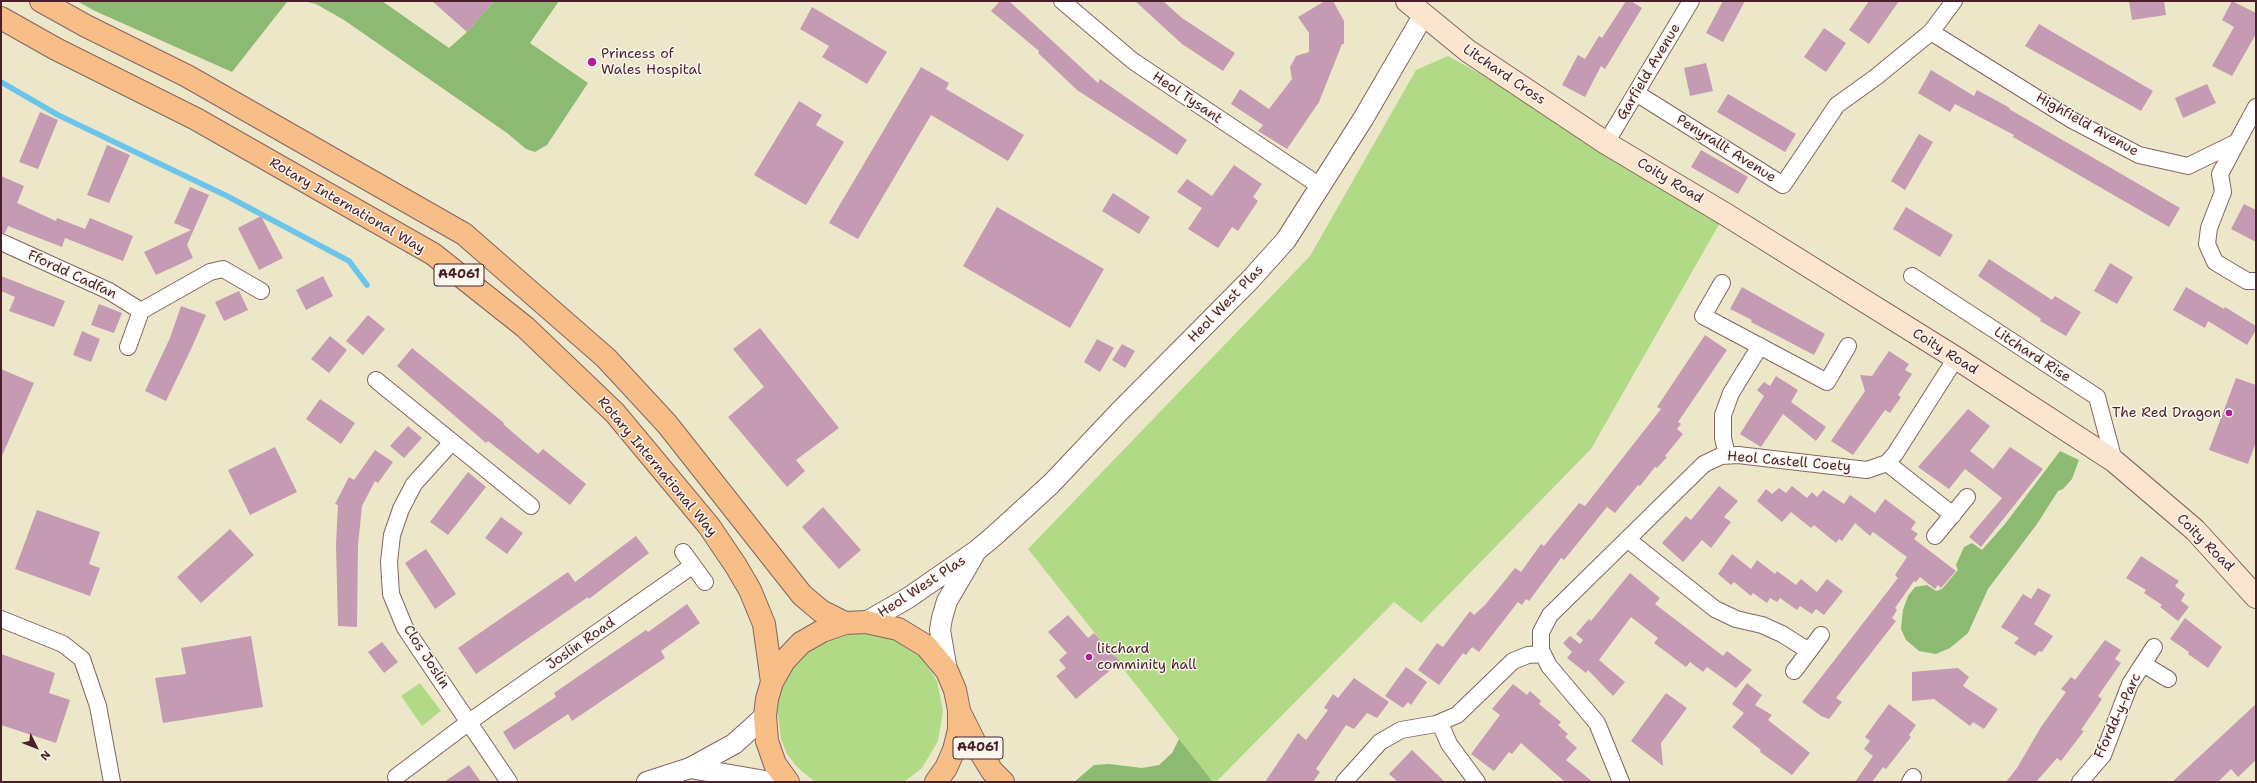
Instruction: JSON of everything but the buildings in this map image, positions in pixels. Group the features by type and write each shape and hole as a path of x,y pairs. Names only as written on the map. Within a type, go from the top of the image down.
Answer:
{"main road":[{"name":"A4061","path":"41,1 86,26 187,76 464,234 606,358 667,424 802,595 821,611 845,623"},
{"name":"Litchard Cross","path":"1407,1 1489,66 1606,143"},
{"name":"Rotary International Way","path":"1,18 56,49 196,120 433,254 525,327 615,413 709,526 736,566 764,624 772,682"},
{"name":"Coity Road","path":"1606,143 1725,214 1956,358 2114,460 2195,530 2254,591"},
{"path":"788,782 775,764 767,741 764,716 772,682 784,660 801,643 822,631 845,623 866,622 898,629 915,639 926,646 947,671 955,690 959,710 958,730 954,750 946,768 936,782"},
{"name":"A4061","path":"959,710 976,745 992,771 1003,782"}],"street":[{"name":"Heol Tysant","path":"1062,1 1134,61 1320,186"},
{"name":"Garfield Avenue","path":"1606,143 1691,1"},
{"name":"Penyrallt Avenue","path":"1636,93 1783,185 1837,105 1876,77 1931,32 1954,1"},
{"name":"Heol West Plas","path":"866,622 908,598 976,551 1051,484 1119,412 1240,291 1286,240 1424,16"},
{"name":"Highfield Avenue","path":"1931,32 2072,120 2139,155 2188,166 2237,142"},
{"path":"2256,107 2220,174 2223,192 2209,228 2207,244 2216,262 2247,281 2256,281"},
{"name":"Ffordd Cadfan","path":"1,242 109,291 142,311"},
{"path":"128,347 142,311 210,272 223,269 261,291"},
{"name":"Litchard Rise","path":"1912,276 2097,397 2114,460"},
{"path":"1722,283 1703,316 1827,382 1848,346"},
{"path":"1727,455 1723,438 1722,415 1731,393 1760,346"},
{"path":"1953,515 1887,463 1895,454 1956,358"},
{"path":"376,380 531,506"},
{"name":"Clos Joslin","path":"452,442 414,484 404,503 392,535 389,562 391,594 405,628 469,722"},
{"name":"Heol Castell Coety","path":"1621,782 1597,723 1549,666 1543,654 1541,632 1550,615 1704,464 1721,456 1727,455 1867,470 1887,463"},
{"path":"1935,536 1967,497"},
{"path":"1627,539 1715,609 1736,620 1762,625 1782,634 1809,652"},
{"name":"Heol West Plas","path":"947,671 940,630 942,618 947,601 976,551"},
{"name":"Joslin Road","path":"396,777 688,559 705,582"},
{"path":"1,619 63,644 82,659 98,706 112,782"},
{"path":"1794,671 1821,635"},
{"name":"Ffordd-y-Parc","path":"2080,782 2103,755 2130,684 2154,647"},
{"path":"1344,782 1380,742 1401,730 1440,722 1457,715 1513,661 1528,655 1543,654"},
{"path":"2143,664 2168,679"},
{"path":"647,782 690,768 713,754 734,744 764,716"},
{"path":"469,722 509,782"},
{"path":"1440,722 1449,744 1477,782"},
{"path":"690,768 771,782"}],"green space":[{"path":"77,1 292,1 287,2 232,72 95,11"},
{"path":"303,1 382,1 449,48 467,32 494,1 559,1 530,43 588,83 547,145 535,152 526,149 507,133 344,20 316,4"},
{"path":"1448,56 1606,143 1725,214 1591,449 1421,623 1394,602 1216,782 1213,782 1028,549 1310,256 1416,70"},
{"path":"2060,451 2079,460 2072,479 2063,489 2058,491 2037,524 1988,589 1968,633 1950,648 1936,654 1919,651 1906,640 1901,629 1903,610 1908,596 1915,587 1927,585 1936,591 1942,589 1958,570 1956,565 1964,547 1972,543 1982,550 2005,524"},
{"path":"851,630 895,637 920,655 937,681 943,711 938,741 922,768 904,782 815,782 797,767 787,754 781,739 777,709 783,680 790,667 810,646"},
{"path":"420,683 441,711 422,726 401,696"},
{"path":"1179,739 1213,782 1074,782 1094,765 1109,764 1142,768 1159,765 1172,753"}],"waterway":[{"path":"1,82 58,115 227,196 349,261 367,285"}],"place":[{"name":"Princess of Wales Hospital","path":"592,62"},
{"name":"The Red Dragon","path":"2229,413"},
{"name":"litchard comminity hall","path":"1089,657"}]}
